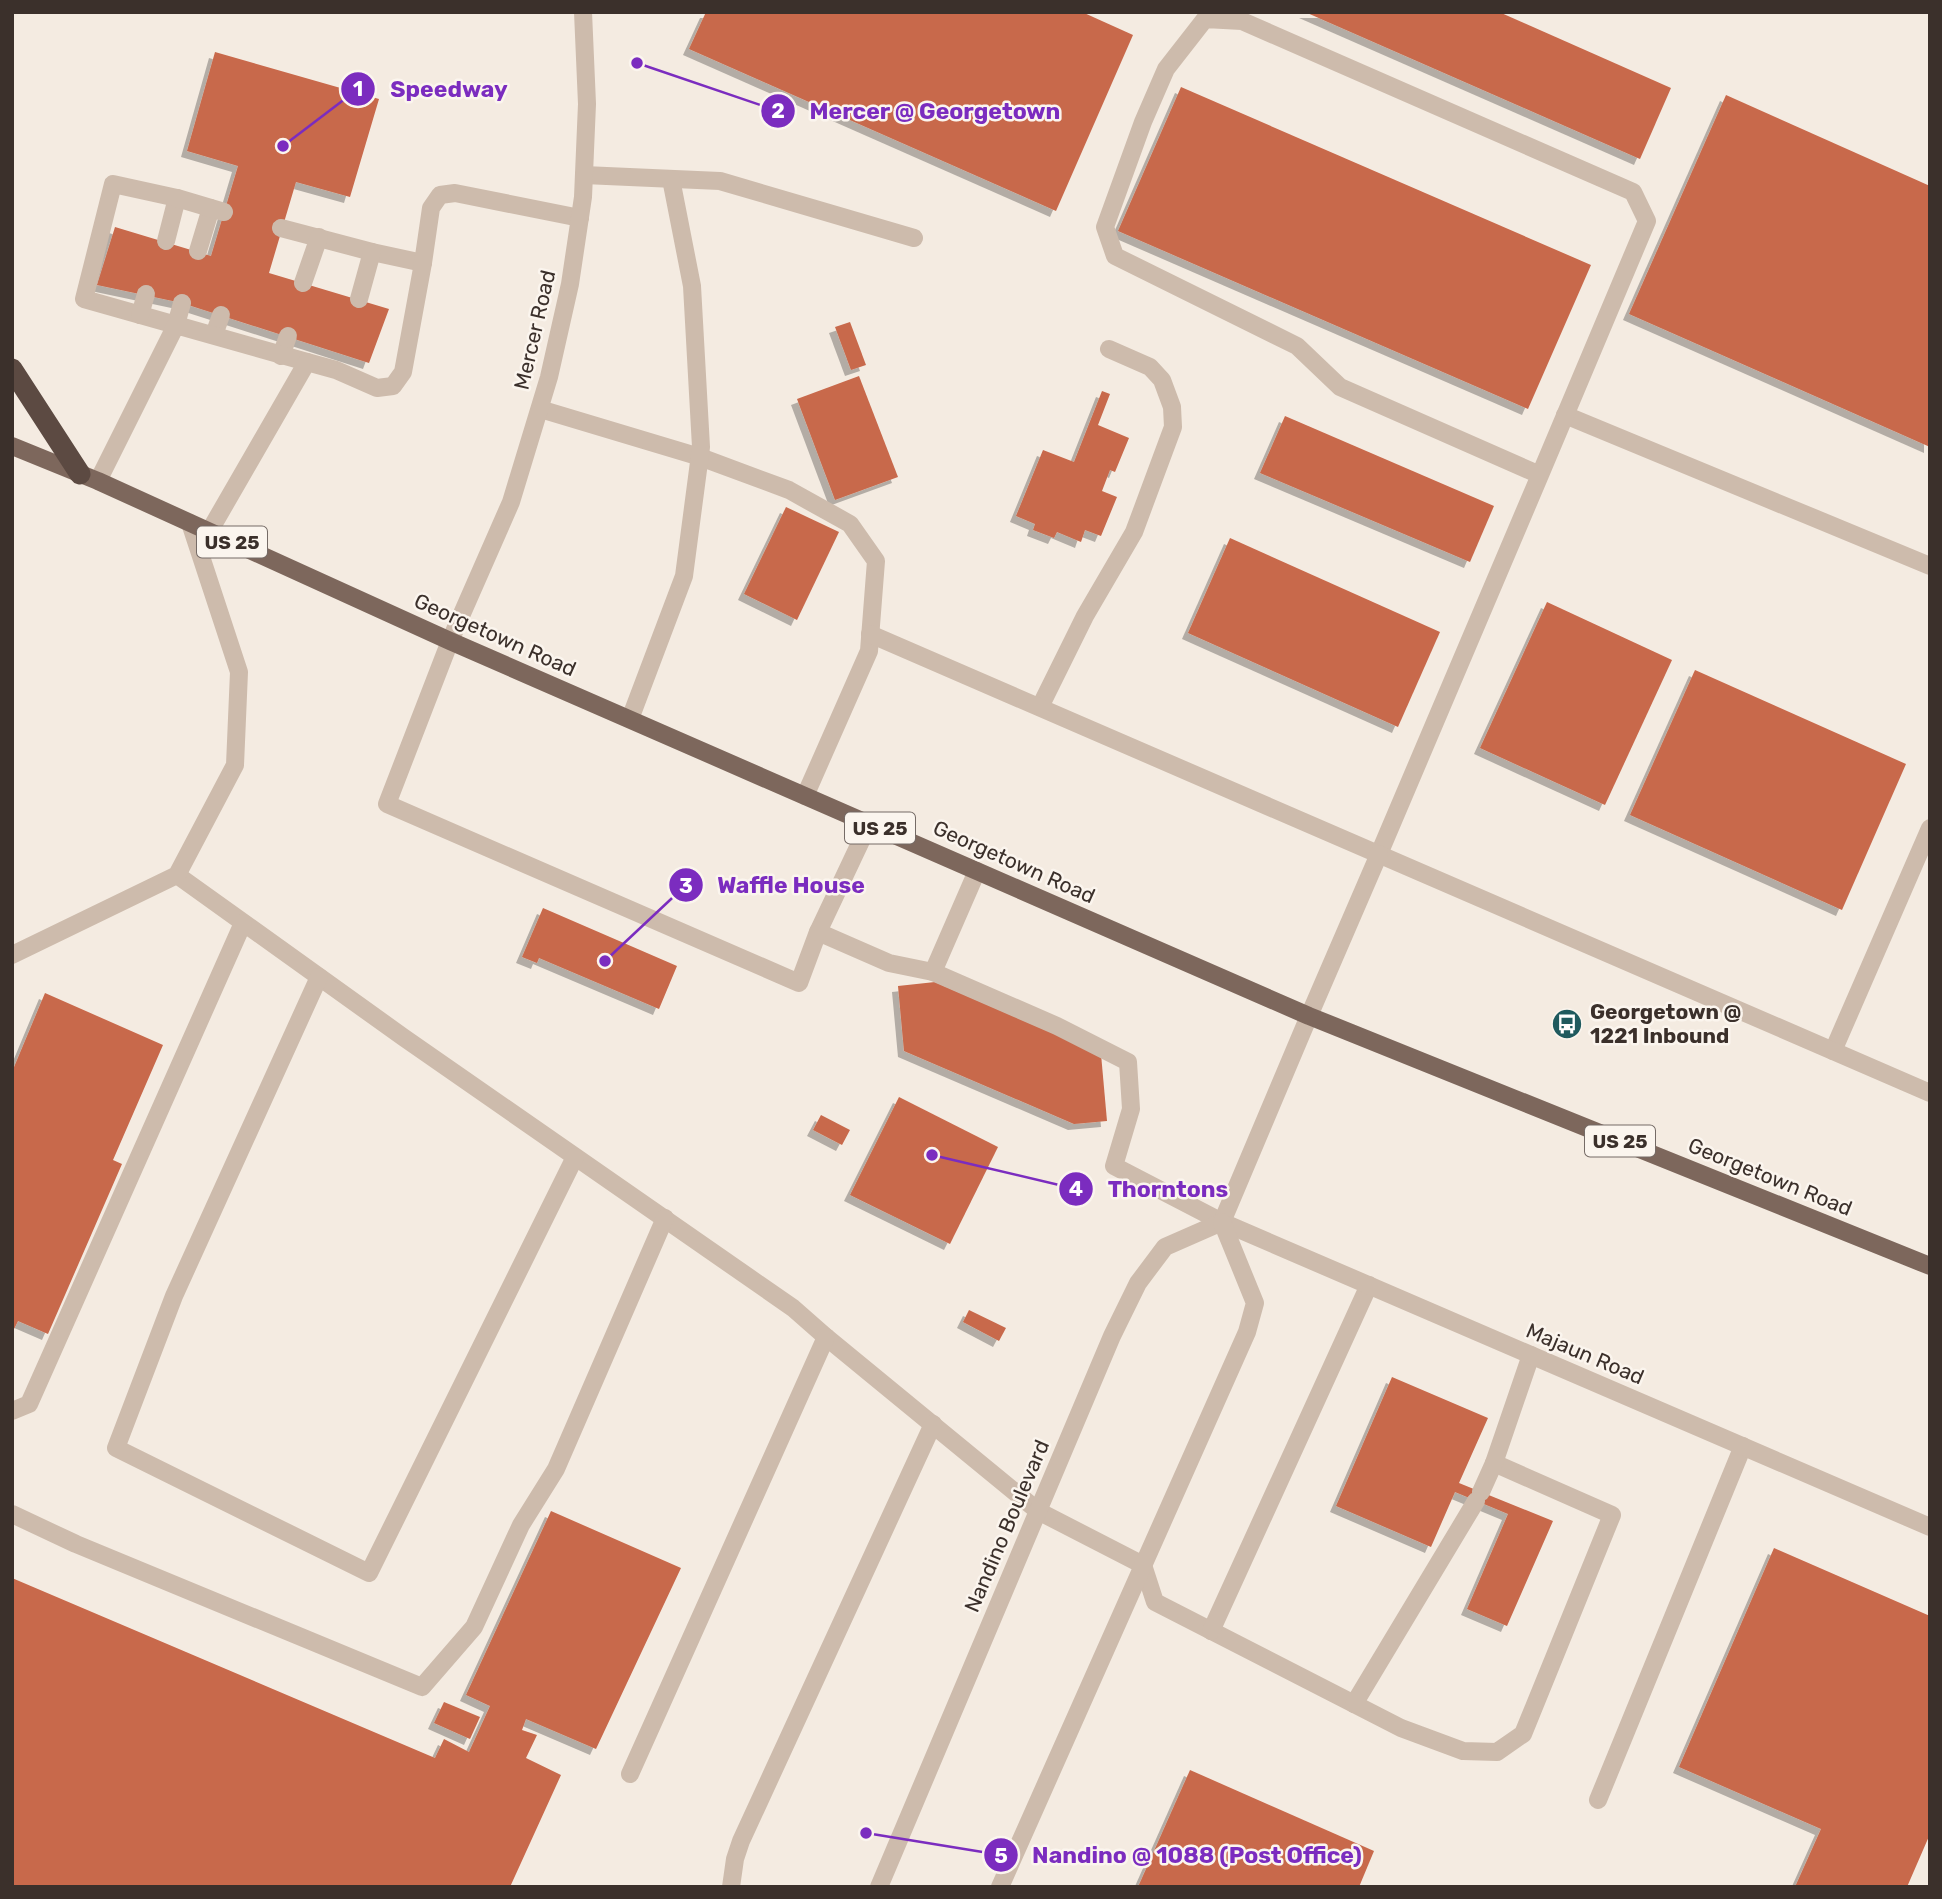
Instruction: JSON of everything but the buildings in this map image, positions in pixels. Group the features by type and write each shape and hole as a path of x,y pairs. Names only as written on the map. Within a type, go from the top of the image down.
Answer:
{"highway":[{"path":"12,369 89,477"}],"main road":[{"name":"Georgetown Road","path":"12,446 89,477 450,641 1310,1016 1930,1266"}],"street":[{"name":"Mercer Road","path":"583,12 587,104 580,218 570,284 549,377 511,502 450,641 387,804 799,983 818,932"},
{"path":"1000,1887 1247,1332 1255,1303 1222,1222 1540,475 1647,222 1633,192 1242,21 1205,19 1166,69 1143,122 1105,227 1115,256 1297,346 1340,387 1540,475"},
{"path":"584,175 720,181 914,238"},
{"path":"630,719 684,576 701,447 692,286 671,179"},
{"path":"198,251 218,210 113,184 84,299 281,356 307,362 339,362 377,388 393,386 403,372 431,208 440,195 456,193 580,218"},
{"path":"166,241 177,198"},
{"path":"281,228 423,263"},
{"path":"303,283 319,237"},
{"path":"359,299 373,252"},
{"path":"140,315 146,294"},
{"path":"89,477 176,326 181,303"},
{"path":"214,335 221,315"},
{"path":"281,356 288,336"},
{"path":"1040,707 1085,616 1134,533 1173,427 1172,407 1162,380 1150,367 1109,349"},
{"path":"209,532 307,362"},
{"path":"540,409 699,457 789,490 850,523 876,561 869,651 805,796"},
{"path":"1565,415 1930,566"},
{"path":"12,955 177,876 235,765 239,672 190,523"},
{"path":"870,634 1930,1093"},
{"path":"869,824 818,932 889,963 933,972 977,871"},
{"path":"1833,1051 1930,828"},
{"path":"177,876 793,1308 825,1338 1038,1511 1143,1565 1155,1602 1401,1728 1463,1751 1497,1752 1523,1734 1612,1515 1494,1463"},
{"path":"12,1411 29,1404 243,923"},
{"name":"Majaun Road","path":"933,972 1056,1026 1128,1062 1131,1109 1114,1166 1222,1222 1930,1527"},
{"path":"319,977 174,1296 116,1448 369,1573 575,1157"},
{"path":"12,1514 76,1544 422,1687 474,1627 521,1525 556,1469 665,1218"},
{"name":"Nandino Boulevard","path":"879,1887 1112,1336 1139,1283 1165,1247 1222,1222"},
{"path":"1211,1631 1369,1285"},
{"path":"630,1774 825,1338"},
{"path":"1354,1704 1478,1497 1494,1463 1531,1355"},
{"path":"731,1887 741,1841 933,1424"},
{"path":"1598,1800 1743,1446"}],"place":[{"name":"Mercer @ Georgetown","path":"637,63"},
{"name":"Speedway","path":"283,146"},
{"name":"Waffle House","path":"605,961"},
{"name":"Georgetown @ 1221 Inbound","path":"1567,1024"},
{"name":"Thorntons","path":"932,1155"},
{"name":"Nandino @ 1088 (Post Office)","path":"866,1833"}]}
